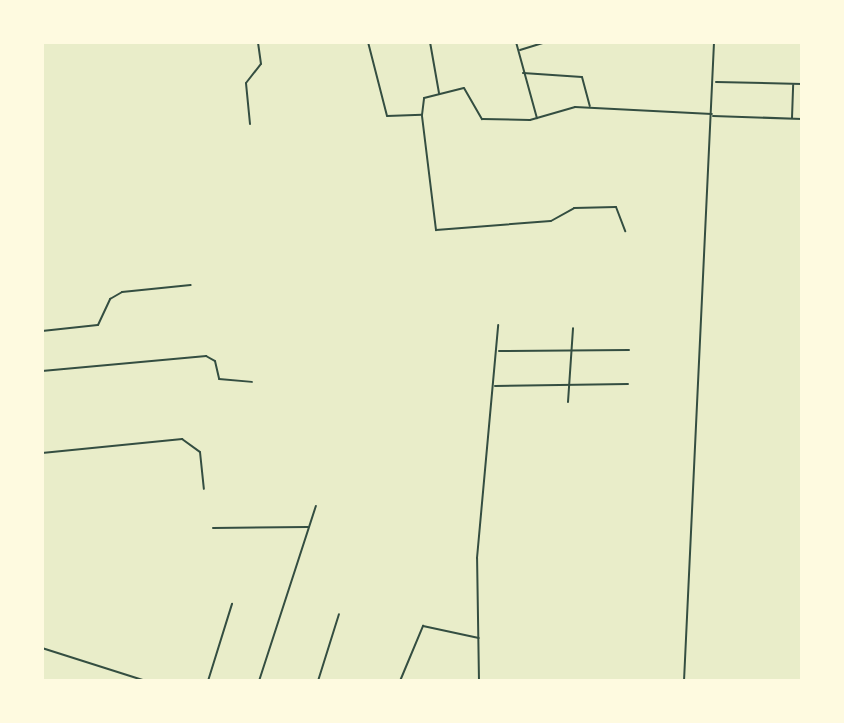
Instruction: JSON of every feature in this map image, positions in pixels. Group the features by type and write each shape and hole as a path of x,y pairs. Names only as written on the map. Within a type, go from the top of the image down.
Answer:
{"street":[{"path":"211,42 229,42"},
{"path":"250,124 246,83 261,64 258,42"},
{"path":"368,42 382,112 422,115"},
{"path":"430,42 439,93"},
{"path":"516,42 537,118"},
{"path":"518,51 547,42"},
{"path":"684,681 713,115 714,42"},
{"path":"523,73 582,77 590,107"},
{"path":"713,82 802,84"},
{"path":"792,120 793,84"},
{"path":"625,231 616,207 573,208 551,222 436,230 422,115 424,98 439,93 467,90 480,119 537,118 590,107 802,119"},
{"path":"42,331 98,325 110,299 122,292 191,285"},
{"path":"479,681 478,558 498,351 498,324"},
{"path":"568,402 573,328"},
{"path":"498,351 629,350"},
{"path":"42,371 206,356 215,361 219,379 252,382"},
{"path":"494,386 628,384"},
{"path":"42,453 182,439 200,452 204,489"},
{"path":"260,681 316,506"},
{"path":"213,528 309,527"},
{"path":"208,681 232,604"},
{"path":"318,681 339,614"},
{"path":"400,681 422,626 480,638"},
{"path":"42,648 146,681"}]}
